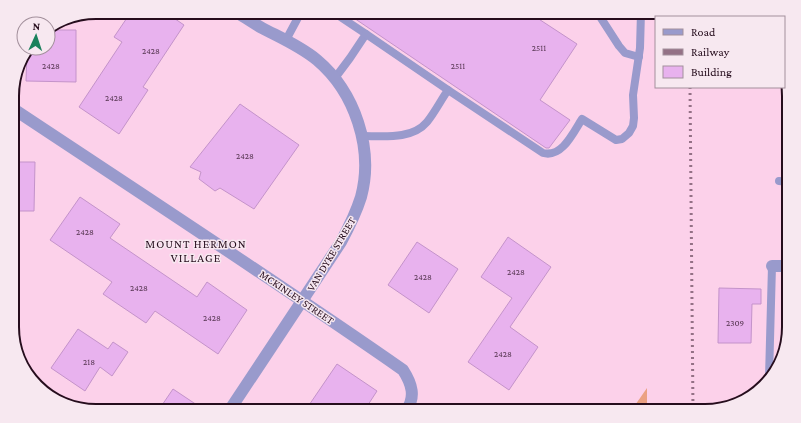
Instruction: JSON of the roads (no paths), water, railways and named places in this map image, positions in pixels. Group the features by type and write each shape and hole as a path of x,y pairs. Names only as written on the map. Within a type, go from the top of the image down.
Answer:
{"street":[{"name":"VAN DYKE STREET","path":"234,404 342,242 354,220 361,196 365,171 364,146 358,122 349,99 335,78 317,60 297,46 248,19"},
{"name":"MCKINLEY STREET","path":"19,113 303,300 403,370 410,381 412,392 410,404"},
{"path":"772,266 782,266"}],"lane":[{"path":"283,39 296,19"},
{"path":"344,19 539,151 549,154 554,154 560,150 570,138 582,119 616,140 622,139 629,134 633,126 634,118 633,94 640,57 641,19"},
{"path":"602,19 625,53 640,57"},
{"path":"335,78 366,34"},
{"path":"362,136 397,136 411,133 427,122 448,90"},
{"path":"769,370 772,266"}],"railway":[{"path":"690,88 693,404"}],"district":[{"name":"MOUNT HERMON VILLAGE","path":"196,251"}]}
